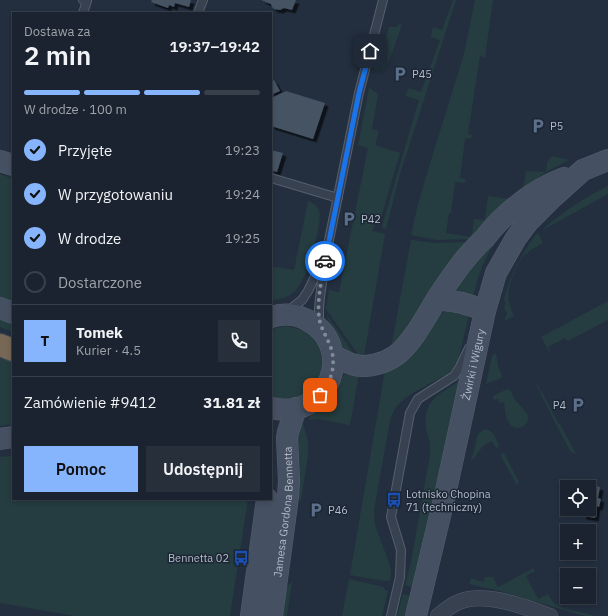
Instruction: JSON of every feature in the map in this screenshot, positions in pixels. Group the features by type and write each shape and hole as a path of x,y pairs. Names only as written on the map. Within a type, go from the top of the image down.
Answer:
{"highway":[{"path":"0,345 12,350"}],"street":[{"name":"Żwirki i Wigury","path":"416,616 484,318 496,273 516,238 528,222 552,197 583,170 608,160"},
{"path":"0,161 12,165"},
{"path":"333,355 356,365 378,364 396,356 406,347 466,258 505,216 534,193 557,180 583,170"},
{"path":"437,300 445,299 468,304 484,318"},
{"path":"0,308 12,313"},
{"path":"272,408 288,410 309,404 324,390 331,377 333,369 333,355 328,341 319,328 298,316 277,316"},
{"name":"Jamesa Gordona Bennetta","path":"272,616 288,497 287,438 296,408"},
{"path":"0,439 12,437"},
{"name":"Jamesa Gordona Bennetta","path":"251,616 267,500"},
{"path":"438,616 459,602 478,598 496,600 550,616"}],"lane":[{"path":"83,0 87,2 83,12"},
{"path":"198,12 203,0"},
{"path":"324,334 319,319 319,309 326,255 359,93 384,0"},
{"path":"272,178 338,198"},
{"path":"277,316 302,300 326,255"},
{"path":"391,616 400,577 401,550 391,517 410,413 418,399 454,376 484,318"}],"green space":[{"path":"453,0 456,0 400,174 386,229 382,226 419,100 406,96 407,91 409,88 421,92 440,40 431,37 433,27 442,30"},
{"path":"475,0 493,0 485,57 480,56 468,134 473,135 471,138 465,139 460,178 465,179 466,181 464,183 455,182 451,213 449,213 446,233 470,237 472,234 474,219 485,220 488,196 510,199 471,239 437,240 411,235 428,170 464,54"},
{"path":"399,24 402,25 388,64 384,69 373,71 382,40 385,40 389,27 397,27"},
{"path":"369,88 378,94 372,129 379,131 375,145 400,153 379,225 375,224 372,231 385,234 364,356 359,356 326,309 329,290 339,292 368,148 358,145"},
{"path":"552,156 569,160 546,172 547,162"},
{"path":"526,171 546,172 523,189"},
{"path":"0,174 12,179 12,304 0,300"},
{"path":"608,186 608,194 541,231 573,206"},
{"path":"308,201 316,206 320,216 316,239 305,274 294,292 286,297 272,301 272,266 294,270"},
{"path":"538,233 543,243 521,259 515,271 508,294 509,304 514,316 504,321 507,313 504,308 506,302 504,300 511,279 524,252"},
{"path":"411,240 434,243 468,242 405,332 391,348"},
{"path":"491,241 494,244 481,269 473,297 452,289"},
{"path":"608,301 608,320 568,341 565,338 548,347 549,352 541,337"},
{"path":"450,311 462,312 467,315 468,319 458,361 452,370 446,375 421,388 403,400 392,414 390,421 374,510 375,525 390,565 390,581 350,575 385,370 434,316"},
{"path":"327,315 356,357 345,350 342,346 337,334 328,320"},
{"path":"0,319 12,323 12,332 0,327"},
{"path":"287,326 307,333 316,343 321,354 322,366 319,377 313,387 304,394 293,399 280,399 272,396 272,330"},
{"path":"496,353 498,367 502,375 501,378 486,384 492,356"},
{"path":"0,358 12,362 12,424 0,426"},
{"path":"345,374 359,374 350,425 319,419 309,420 310,415 332,400"},
{"path":"461,380 412,587 405,585 411,562 430,455 426,428 427,410 435,398"},
{"path":"538,385 576,454 570,451 540,393 541,392 537,386"},
{"path":"507,389 510,390 514,398 528,415 526,424 521,428 515,428 508,421 504,402 499,403 499,399 493,400 493,396"},
{"path":"303,423 308,441 308,456 301,500 297,498 296,445 300,427"},
{"path":"486,429 493,433 499,446 496,448 492,441 483,446 471,462 478,434"},
{"path":"504,453 519,482 517,485 500,455"},
{"path":"12,456 12,500 248,500 230,616 75,616 0,603 0,457"},
{"path":"534,568 535,571 526,576 538,599 548,594 553,602 561,607 592,616 585,616 496,590 469,584 471,578 483,582 485,577 493,577 498,587"},
{"path":"349,579 384,587 385,590 388,591 382,616 342,616"},
{"path":"292,582 287,616 282,616 286,587"},
{"path":"403,594 410,596 405,616 397,616"}],"building":[{"path":"152,0 191,0 189,7 175,3 174,7 169,5 168,8 151,2"},
{"path":"261,0 296,0 292,10 284,8 280,10 274,9 271,4"},
{"path":"274,80 280,91 272,95 272,81"},
{"path":"286,91 325,103 313,139 272,126 272,98"},
{"path":"272,150 283,153 277,172 272,170"},
{"path":"596,486 600,487 598,498 601,499 599,507 597,506 596,512"},
{"path":"583,516 595,516 595,518"}],"way so far":[{"path":"320,395 328,383 333,369 333,355 319,319 320,297 325,261"}],"place":[{"name":"P45","path":"400,74"},
{"name":"P5","path":"538,126"},
{"name":"P42","path":"349,219"},
{"name":"P4","path":"578,405"},
{"name":"Lotnisko Chopina 71 (techniczny)","path":"394,500"},
{"name":"P46","path":"316,510"},
{"name":"Bennetta 02","path":"241,558"}],"route":[{"path":"325,261 359,93 370,51"}]}
